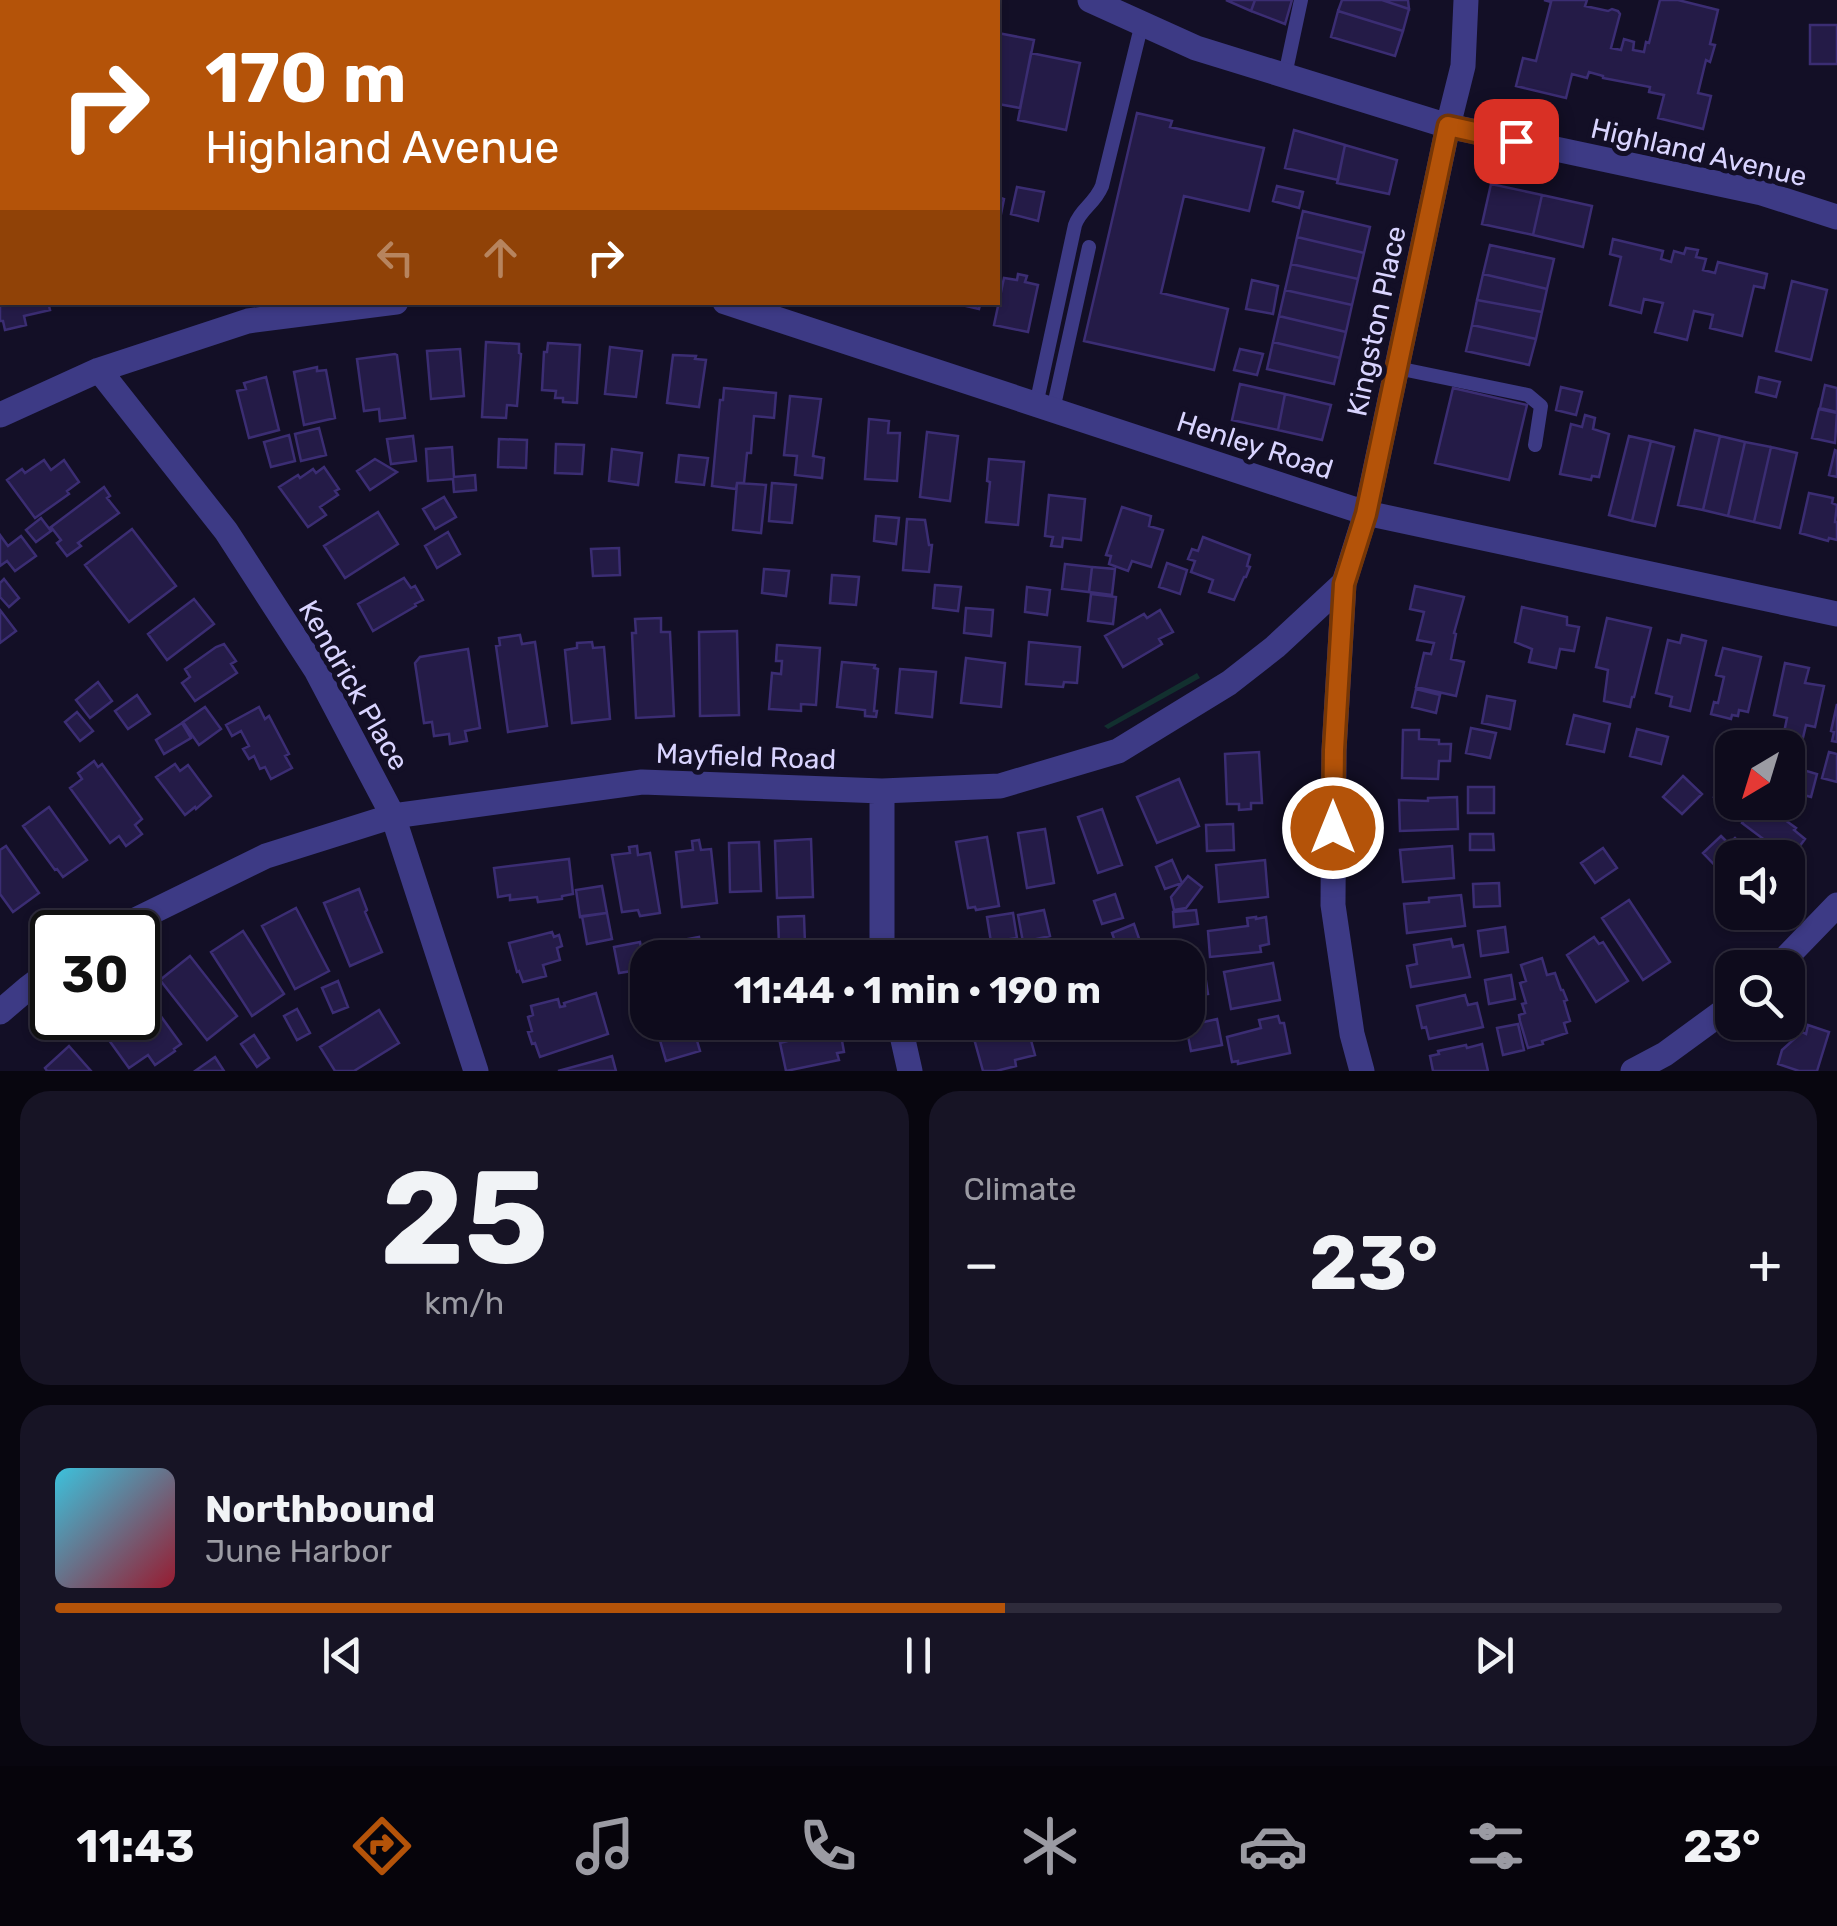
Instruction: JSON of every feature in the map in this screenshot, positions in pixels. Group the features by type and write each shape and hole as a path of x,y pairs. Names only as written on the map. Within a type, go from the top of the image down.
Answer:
{"street":[{"name":"Highland Avenue","path":"1090,0 1196,48 1448,126 1762,192 1837,217"},
{"name":"Kingston Place","path":"1362,1071 1352,1034 1333,905 1334,750 1344,584 1366,514 1463,66 1466,0"},
{"path":"0,414 98,370 248,321 264,311 352,305"},
{"name":"Henley Road","path":"734,305 1366,514 1837,614"},
{"name":"Kendrick Place","path":"98,370 226,531 316,670 393,816 476,1071"},
{"name":"Mayfield Road","path":"155,910 266,856 393,816 642,782 882,791 1000,786 1118,751 1229,683 1344,584"},
{"path":"882,791 884,940"},
{"path":"1794,950 1837,906"},
{"path":"0,1012 30,986"},
{"path":"1633,1071 1666,1054 1715,1017"},
{"path":"902,1040 910,1071"}],"lane":[{"path":"1284,75 1302,0"},
{"path":"1045,408 1076,224 1102,186 1142,23"},
{"path":"1045,408 1089,247"},
{"path":"1397,368 1528,395 1541,406 1535,445"}],"green space":[{"path":"1197,673 1200,678 1108,729 1104,726"}],"building":[{"path":"1226,0 1255,0 1251,11"},
{"path":"1255,0 1292,0 1285,24 1251,11"},
{"path":"1342,0 1382,0 1409,9 1403,31 1338,11"},
{"path":"1382,0 1408,0 1409,9"},
{"path":"1544,0 1587,0 1585,6 1618,11 1611,48 1621,50 1624,39 1634,42 1633,50 1644,52 1660,0 1678,0 1718,10 1710,44 1715,45 1710,62 1706,60 1698,93 1711,96 1703,129 1658,118 1664,95 1649,92 1650,87 1589,72 1587,78 1572,74 1566,98 1516,86 1523,58 1536,61 1551,2"},
{"path":"1338,11 1403,31 1395,56 1331,37"},
{"path":"1810,25 1837,25 1837,64 1810,64"},
{"path":"1000,33 1034,40 1020,108 1000,104"},
{"path":"1031,53 1080,63 1066,130 1018,120"},
{"path":"1137,113 1172,121 1170,127 1264,148 1249,211 1184,196 1161,293 1228,309 1214,370 1084,341"},
{"path":"1294,130 1345,145 1338,180 1285,168"},
{"path":"1345,145 1397,160 1389,194 1337,183"},
{"path":"1491,184 1542,195 1533,235 1482,224"},
{"path":"1277,186 1303,192 1299,208 1273,201"},
{"path":"1017,187 1044,192 1038,221 1011,214"},
{"path":"1542,195 1592,206 1583,247 1533,235"},
{"path":"1303,211 1370,227 1364,253 1297,237"},
{"path":"1297,237 1364,253 1358,279 1291,264"},
{"path":"1613,239 1663,251 1661,259 1671,262 1674,251 1684,254 1686,248 1698,250 1696,257 1706,259 1703,270 1715,273 1718,262 1767,274 1764,288 1754,286 1742,336 1710,328 1713,315 1694,311 1687,340 1655,332 1663,303 1644,299 1641,313 1610,305 1621,257 1610,254"},
{"path":"1490,245 1554,259 1547,289 1483,274"},
{"path":"1291,264 1358,279 1352,305 1285,290"},
{"path":"1018,274 1027,276 1025,282 1038,285 1028,332 994,325 1004,278 1017,280"},
{"path":"1483,274 1547,289 1542,312 1477,300"},
{"path":"1252,280 1278,286 1273,314 1246,309"},
{"path":"1792,281 1827,290 1811,360 1776,351"},
{"path":"1285,290 1352,305 1346,332 1279,316"},
{"path":"1477,300 1542,312 1536,339 1472,325"},
{"path":"0,305 49,305 50,310 24,316 26,325 5,330 0,321"},
{"path":"1279,316 1346,332 1340,358 1273,342"},
{"path":"1472,325 1536,339 1529,365 1466,351"},
{"path":"486,342 519,344 517,406 507,405 506,418 482,417"},
{"path":"1273,342 1340,358 1334,384 1267,369"},
{"path":"548,343 580,345 577,403 555,398 556,391 542,390"},
{"path":"610,347 642,351 636,397 605,394"},
{"path":"460,349 464,396 431,399 427,351"},
{"path":"1240,349 1263,354 1257,375 1234,370"},
{"path":"395,354 405,418 380,421 379,409 364,411 357,359"},
{"path":"673,355 706,360 699,407 667,403"},
{"path":"317,367 317,371 326,370 335,418 304,425 294,372"},
{"path":"266,377 279,430 249,438 237,391 246,389 244,383"},
{"path":"1759,377 1780,382 1776,397 1756,392"},
{"path":"1240,384 1285,394 1278,430 1232,420"},
{"path":"1825,385 1837,388 1837,412 1820,408"},
{"path":"1561,387 1582,392 1576,415 1556,410"},
{"path":"724,388 776,393 774,418 754,416 744,483 737,483 736,489 712,486"},
{"path":"1453,388 1527,405 1509,480 1435,463"},
{"path":"1285,394 1331,405 1322,440 1278,430"},
{"path":"790,396 821,399 813,456 824,458 822,478 795,475 797,456 784,455"},
{"path":"1819,409 1837,413 1835,443 1812,438"},
{"path":"1585,415 1595,418 1593,429 1609,434 1599,477 1592,476 1591,480 1560,474 1571,424 1582,427"},
{"path":"869,419 889,421 888,433 900,433 897,481 865,479"},
{"path":"319,428 326,455 301,461 295,434"},
{"path":"1695,430 1720,436 1703,510 1678,505"},
{"path":"927,432 958,436 950,501 920,497"},
{"path":"289,435 295,461 271,467 264,442"},
{"path":"413,436 416,461 391,464 387,439"},
{"path":"1629,436 1651,441 1632,521 1609,515"},
{"path":"1720,436 1745,442 1728,516 1703,510"},
{"path":"499,439 527,440 526,468 498,467"},
{"path":"1651,441 1674,447 1655,526 1632,521"},
{"path":"1745,442 1771,447 1754,522 1728,516"},
{"path":"556,444 584,445 582,474 555,473"},
{"path":"452,447 454,477 475,475 476,490 454,492 453,479 428,481 426,449"},
{"path":"1771,447 1797,453 1780,528 1754,522"},
{"path":"612,449 642,453 638,485 609,481"},
{"path":"1837,451 1837,477 1829,475"},
{"path":"679,455 708,458 704,485 676,482"},
{"path":"375,459 397,472 370,490 357,471"},
{"path":"989,459 1024,462 1018,525 986,522"},
{"path":"44,460 51,470 64,460 79,482 35,518 7,480"},
{"path":"324,467 339,489 335,491 338,495 320,507 326,515 308,527 279,487 298,475 300,478"},
{"path":"737,483 766,485 761,533 733,530"},
{"path":"772,483 796,485 792,523 769,521"},
{"path":"104,487 119,513 78,543 81,546 67,556 51,527"},
{"path":"1809,493 1833,498 1832,503 1837,505 1837,540 1800,533"},
{"path":"1049,495 1085,499 1081,540 1063,538 1062,547 1051,546 1053,537 1045,536"},
{"path":"444,497 456,517 435,529 423,509"},
{"path":"1122,507 1151,516 1149,526 1163,530 1151,567 1132,561 1128,571 1109,564 1111,556 1106,555"},
{"path":"378,512 398,544 345,578 324,546"},
{"path":"876,516 899,518 896,544 874,541"},
{"path":"41,518 51,531 36,542 26,530"},
{"path":"907,519 925,520 932,545 929,572 903,570"},
{"path":"132,529 176,586 129,622 85,565"},
{"path":"448,532 460,554 437,568 425,546"},
{"path":"0,535 8,546 21,536 36,556 15,571 7,561 0,566"},
{"path":"1203,537 1250,555 1250,567 1234,600 1209,592 1213,580 1191,572 1195,561 1188,559 1192,549 1198,551"},
{"path":"619,548 620,575 593,576 591,549"},
{"path":"1167,563 1187,570 1180,594 1159,587"},
{"path":"1065,564 1092,567 1089,592 1062,589"},
{"path":"1092,567 1115,569 1112,595 1089,592"},
{"path":"764,569 789,571 786,596 762,593"},
{"path":"832,575 859,577 856,605 830,603"},
{"path":"404,578 411,588 415,586 423,600 373,631 358,604"},
{"path":"4,579 19,598 9,607 0,597 0,583"},
{"path":"935,585 961,587 958,611 933,608"},
{"path":"1415,586 1464,597 1451,659 1464,662 1456,696 1416,687 1424,653 1431,654 1434,643 1417,640 1424,612 1410,609"},
{"path":"1027,587 1050,590 1047,615 1025,612"},
{"path":"1091,594 1116,597 1113,624 1088,621"},
{"path":"194,599 214,624 167,660 148,634"},
{"path":"1522,607 1567,617 1567,625 1579,627 1574,651 1560,649 1556,668 1529,662 1532,649 1515,642"},
{"path":"966,608 993,610 991,636 964,633"},
{"path":"0,610 16,631 0,643"},
{"path":"1160,610 1173,632 1159,639 1162,644 1123,667 1105,636 1144,614 1147,618"},
{"path":"661,618 661,632 670,632 674,716 636,718 632,633 636,633 635,619"},
{"path":"1607,618 1651,628 1630,707 1604,701 1608,670 1596,667"},
{"path":"737,631 739,715 700,716 699,632"},
{"path":"520,635 522,644 535,642 547,726 508,732 496,646 500,645 499,638"},
{"path":"1682,635 1706,641 1690,711 1670,706 1672,697 1656,693 1668,640 1680,643"},
{"path":"592,642 593,648 604,647 610,719 572,723 565,650 577,648 577,643"},
{"path":"1029,642 1080,647 1077,683 1064,682 1063,687 1026,684"},
{"path":"224,644 236,661 231,664 237,673 195,701 182,683 190,677 185,669"},
{"path":"777,645 820,648 816,705 801,704 801,711 769,709 772,673 781,674 782,661 776,661"},
{"path":"1723,648 1761,657 1748,712 1739,710 1738,716 1732,715 1731,719 1711,714 1724,677 1716,675"},
{"path":"468,649 480,728 465,731 467,741 450,744 449,734 434,736 432,722 424,723 415,663 420,657"},
{"path":"966,658 1005,663 1001,707 961,703"},
{"path":"842,662 875,665 878,669 876,717 865,716 865,710 837,707"},
{"path":"1785,663 1809,668 1805,683 1824,686 1815,727 1784,730 1787,718 1774,715"},
{"path":"900,669 936,672 932,717 896,713"},
{"path":"98,682 112,701 90,718 76,700"},
{"path":"1416,689 1440,695 1436,713 1412,707"},
{"path":"137,695 150,714 128,729 115,711"},
{"path":"1487,696 1515,701 1510,729 1482,723"},
{"path":"1837,704 1837,742 1832,741 1831,731"},
{"path":"205,707 221,729 199,745 183,722"},
{"path":"259,707 265,719 269,716 292,768 271,779 254,756 249,759 243,749 249,746 241,731 232,736 226,725"},
{"path":"77,712 93,731 80,741 65,722"},
{"path":"1574,715 1610,724 1604,752 1567,744"},
{"path":"182,723 191,738 164,754 156,740"},
{"path":"1471,728 1496,733 1490,758 1466,753"},
{"path":"1637,729 1668,737 1661,764 1630,756"},
{"path":"1403,730 1419,730 1419,739 1451,744 1450,761 1439,761 1438,779 1402,778"},
{"path":"1259,752 1262,803 1251,803 1251,809 1239,810 1239,804 1227,804 1225,754"},
{"path":"1829,752 1837,754 1837,782 1822,778"},
{"path":"94,761 98,767 102,764 142,819 135,825 142,834 126,846 119,836 110,843 70,788 82,779 78,773"},
{"path":"175,764 180,771 188,765 211,796 185,815 156,777"},
{"path":"1805,770 1817,774 1811,797 1805,795"},
{"path":"1683,776 1702,794 1682,814 1663,797"},
{"path":"1179,779 1199,826 1157,843 1137,797"},
{"path":"1468,787 1494,787 1494,813 1468,813"},
{"path":"1457,797 1458,829 1400,831 1399,800"},
{"path":"49,807 87,860 63,877 23,826"},
{"path":"1102,809 1122,865 1098,873 1078,817"},
{"path":"1785,820 1805,839 1765,840 1742,823"},
{"path":"1233,824 1234,850 1207,851 1206,825"},
{"path":"1045,829 1054,883 1027,888 1018,833"},
{"path":"1470,834 1493,834 1494,850 1470,850"},
{"path":"987,837 999,906 976,910 968,908 956,842"},
{"path":"811,839 813,897 777,898 775,841"},
{"path":"699,840 701,850 711,849 717,903 682,907 676,852 693,850 692,841"},
{"path":"759,842 761,891 730,892 729,843"},
{"path":"1715,842 1715,865 1703,853"},
{"path":"6,846 39,893 13,912 0,894 0,850"},
{"path":"637,846 638,855 650,853 660,913 640,916 638,910 622,912 612,855 630,853 629,847"},
{"path":"1452,846 1454,878 1403,882 1400,850"},
{"path":"1603,848 1617,868 1595,883 1581,863"},
{"path":"569,859 573,894 538,902 537,897 498,897 494,868"},
{"path":"1172,860 1182,883 1165,889 1156,867"},
{"path":"1265,860 1268,897 1219,902 1216,865"},
{"path":"1188,876 1202,887 1186,908 1174,910 1171,897"},
{"path":"1499,883 1500,906 1474,907 1473,884"},
{"path":"602,886 607,913 580,917 576,890"},
{"path":"359,889 382,952 350,966 324,903"},
{"path":"1115,894 1123,918 1102,924 1094,901"},
{"path":"1461,895 1465,926 1407,933 1404,904"},
{"path":"1629,900 1670,962 1643,980 1602,918"},
{"path":"296,908 329,971 295,989 262,926"},
{"path":"1044,910 1050,936 1023,940 1018,915"},
{"path":"1196,910 1198,924 1174,927 1173,912"},
{"path":"607,913 612,939 587,944 582,916"},
{"path":"1013,913 1017,938 991,940 987,917"},
{"path":"804,916 805,940 779,940 778,917"},
{"path":"1266,917 1269,944 1260,946 1261,952 1210,957 1208,931 1248,926 1247,918"},
{"path":"1134,924 1140,940 1115,940 1112,933"},
{"path":"1505,927 1508,952 1481,956 1478,931"},
{"path":"243,931 284,994 252,1016 211,952"},
{"path":"552,932 554,937 559,935 560,960 543,965 546,976 523,982 509,943"},
{"path":"1594,937 1599,944 1603,942 1628,981 1596,1002 1567,955"},
{"path":"1451,939 1453,947 1463,945 1470,977 1411,987 1407,966 1417,964 1414,945"},
{"path":"630,944 630,971 619,973 614,947"},
{"path":"190,956 237,1016 207,1040 160,980"},
{"path":"1542,958 1547,975 1555,973 1563,990 1570,1021 1564,1023 1567,1033 1528,1048 1519,1015 1525,1013 1522,1004 1526,1003 1520,983 1526,981 1521,965"},
{"path":"1273,963 1280,1000 1231,1009 1224,972"},
{"path":"1511,975 1515,999 1489,1004 1485,980"},
{"path":"338,981 348,1007 333,1013 322,988"},
{"path":"596,993 608,1034 540,1057 528,1032 532,1031 528,1017 533,1015 531,1006 558,999 560,1007 565,1006 564,1003"},
{"path":"1465,995 1468,1005 1477,1003 1483,1027 1429,1039 1417,1006"},
{"path":"297,1009 310,1033 297,1040 284,1016"},
{"path":"379,1010 399,1043 354,1071 335,1071 320,1047"},
{"path":"160,1015 181,1044 155,1065 148,1055 129,1068 109,1040 160,1040"},
{"path":"1278,1016 1280,1023 1284,1023 1290,1053 1232,1062 1227,1037 1261,1028 1259,1020"},
{"path":"1217,1019 1222,1045 1191,1051 1189,1040 1205,1040 1205,1022"},
{"path":"1518,1024 1524,1050 1503,1055 1497,1028"},
{"path":"1808,1025 1829,1032 1817,1071 1799,1071 1778,1064 1782,1050 1793,1040 1805,1040"},
{"path":"254,1035 269,1058 257,1067 241,1044"},
{"path":"660,1040 697,1040 700,1051 666,1061"},
{"path":"842,1040 844,1052 837,1053 839,1060 786,1071 780,1043"},
{"path":"974,1040 1031,1040 1035,1055 1015,1060 1016,1066 983,1071"},
{"path":"1482,1044 1488,1071 1433,1071 1430,1056 1439,1054 1438,1051"},
{"path":"69,1046 91,1071 47,1071 45,1068"},
{"path":"612,1056 616,1071 558,1071 595,1061"},
{"path":"215,1057 224,1071 195,1071"}],"route":[{"path":"1333,828 1344,584 1366,514 1448,126 1516,141"}]}
